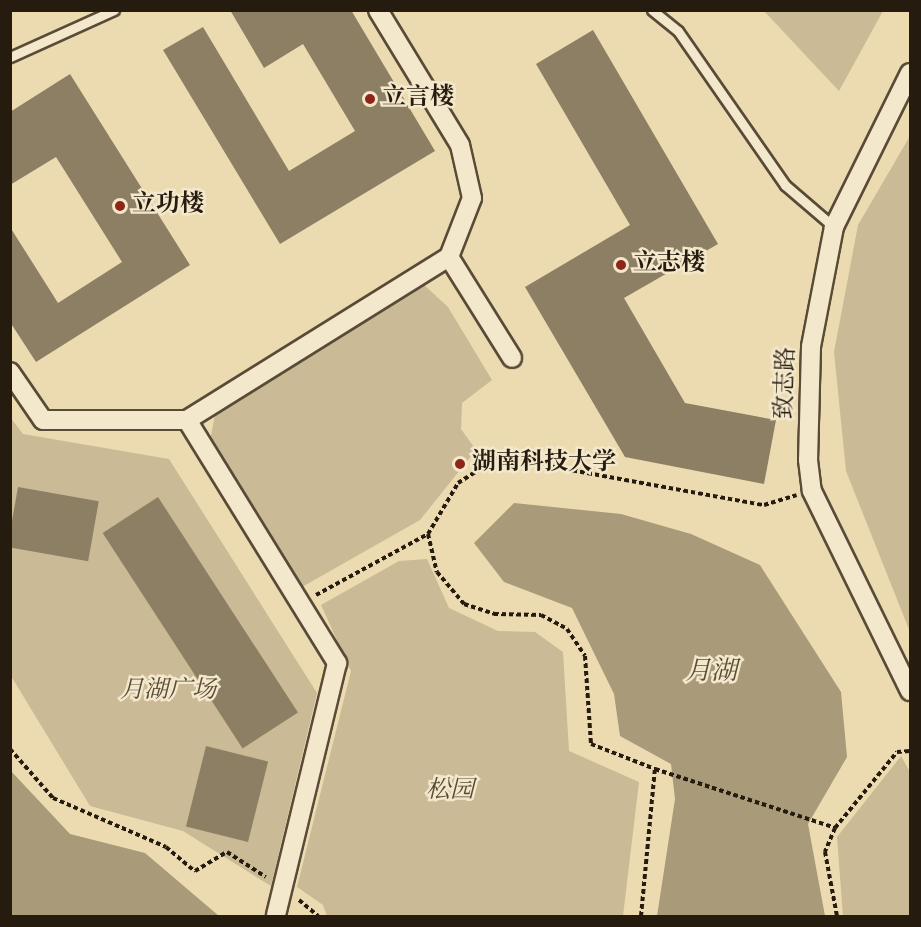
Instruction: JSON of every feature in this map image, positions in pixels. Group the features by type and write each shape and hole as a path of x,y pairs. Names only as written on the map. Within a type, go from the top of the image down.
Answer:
{"street":[{"path":"10,372 43,420 187,420 449,257 472,198 460,145 378,10"},
{"name":"致志路","path":"910,74 834,227 811,347 812,491 910,691"},
{"path":"449,257 512,358"},
{"path":"187,420 337,663 276,916"}],"lane":[{"path":"10,57 114,10"},
{"path":"652,10 678,31 785,185 834,227"}],"path":[{"path":"302,604 428,534 458,483 499,457 764,505 812,491"},
{"path":"428,534 437,572 464,604 494,614 541,615 567,629 585,656 591,744 655,770 667,771 833,827"},
{"path":"10,749 53,798 166,847 195,871 227,852 284,888 318,916"},
{"path":"837,916 825,852 833,827 897,752 910,751"},
{"path":"641,916 655,770"}],"green space":[{"path":"764,11 883,11 839,91"},
{"path":"910,136 910,632 846,471 834,352 858,225"},
{"path":"423,284 448,307 492,380 462,403 461,429 476,450 420,520 302,587 210,441 215,415"},
{"name":"月湖广场","path":"10,417 23,434 169,459 317,693 271,886 183,831 90,806 11,676"},
{"name":"松园","path":"427,559 449,608 498,631 535,632 563,652 569,751 639,782 623,916 327,916 323,905 297,887 351,671 321,605 399,561"},
{"path":"901,756 910,772 910,916 843,916 837,837"}],"water":[{"name":"月湖","path":"514,503 621,514 691,534 760,565 841,692 847,757 808,824 825,916 657,916 675,799 671,764 620,736 614,694 572,608 504,582 474,543"},
{"path":"10,770 70,834 145,853 219,916 11,916"}],"building":[{"name":"立言楼","path":"230,10 351,10 435,151 280,244 163,50 203,27 289,171 355,131 303,44 264,68"},
{"name":"立志楼","path":"593,30 718,244 624,298 685,403 776,420 764,484 625,457 525,287 630,225 536,64"},
{"name":"立功楼","path":"70,74 190,265 36,362 10,322 10,227 58,303 122,262 56,157 10,185 10,112"},
{"path":"18,487 99,501 88,561 10,548 10,532"},
{"path":"158,497 298,713 243,748 103,533"},
{"path":"206,746 268,761 248,842 186,827"}],"place":[{"name":"立言楼","path":"370,99"},
{"name":"立功楼","path":"120,206"},
{"name":"立志楼","path":"621,265"},
{"name":"湖南科技大学","path":"460,464"}]}
